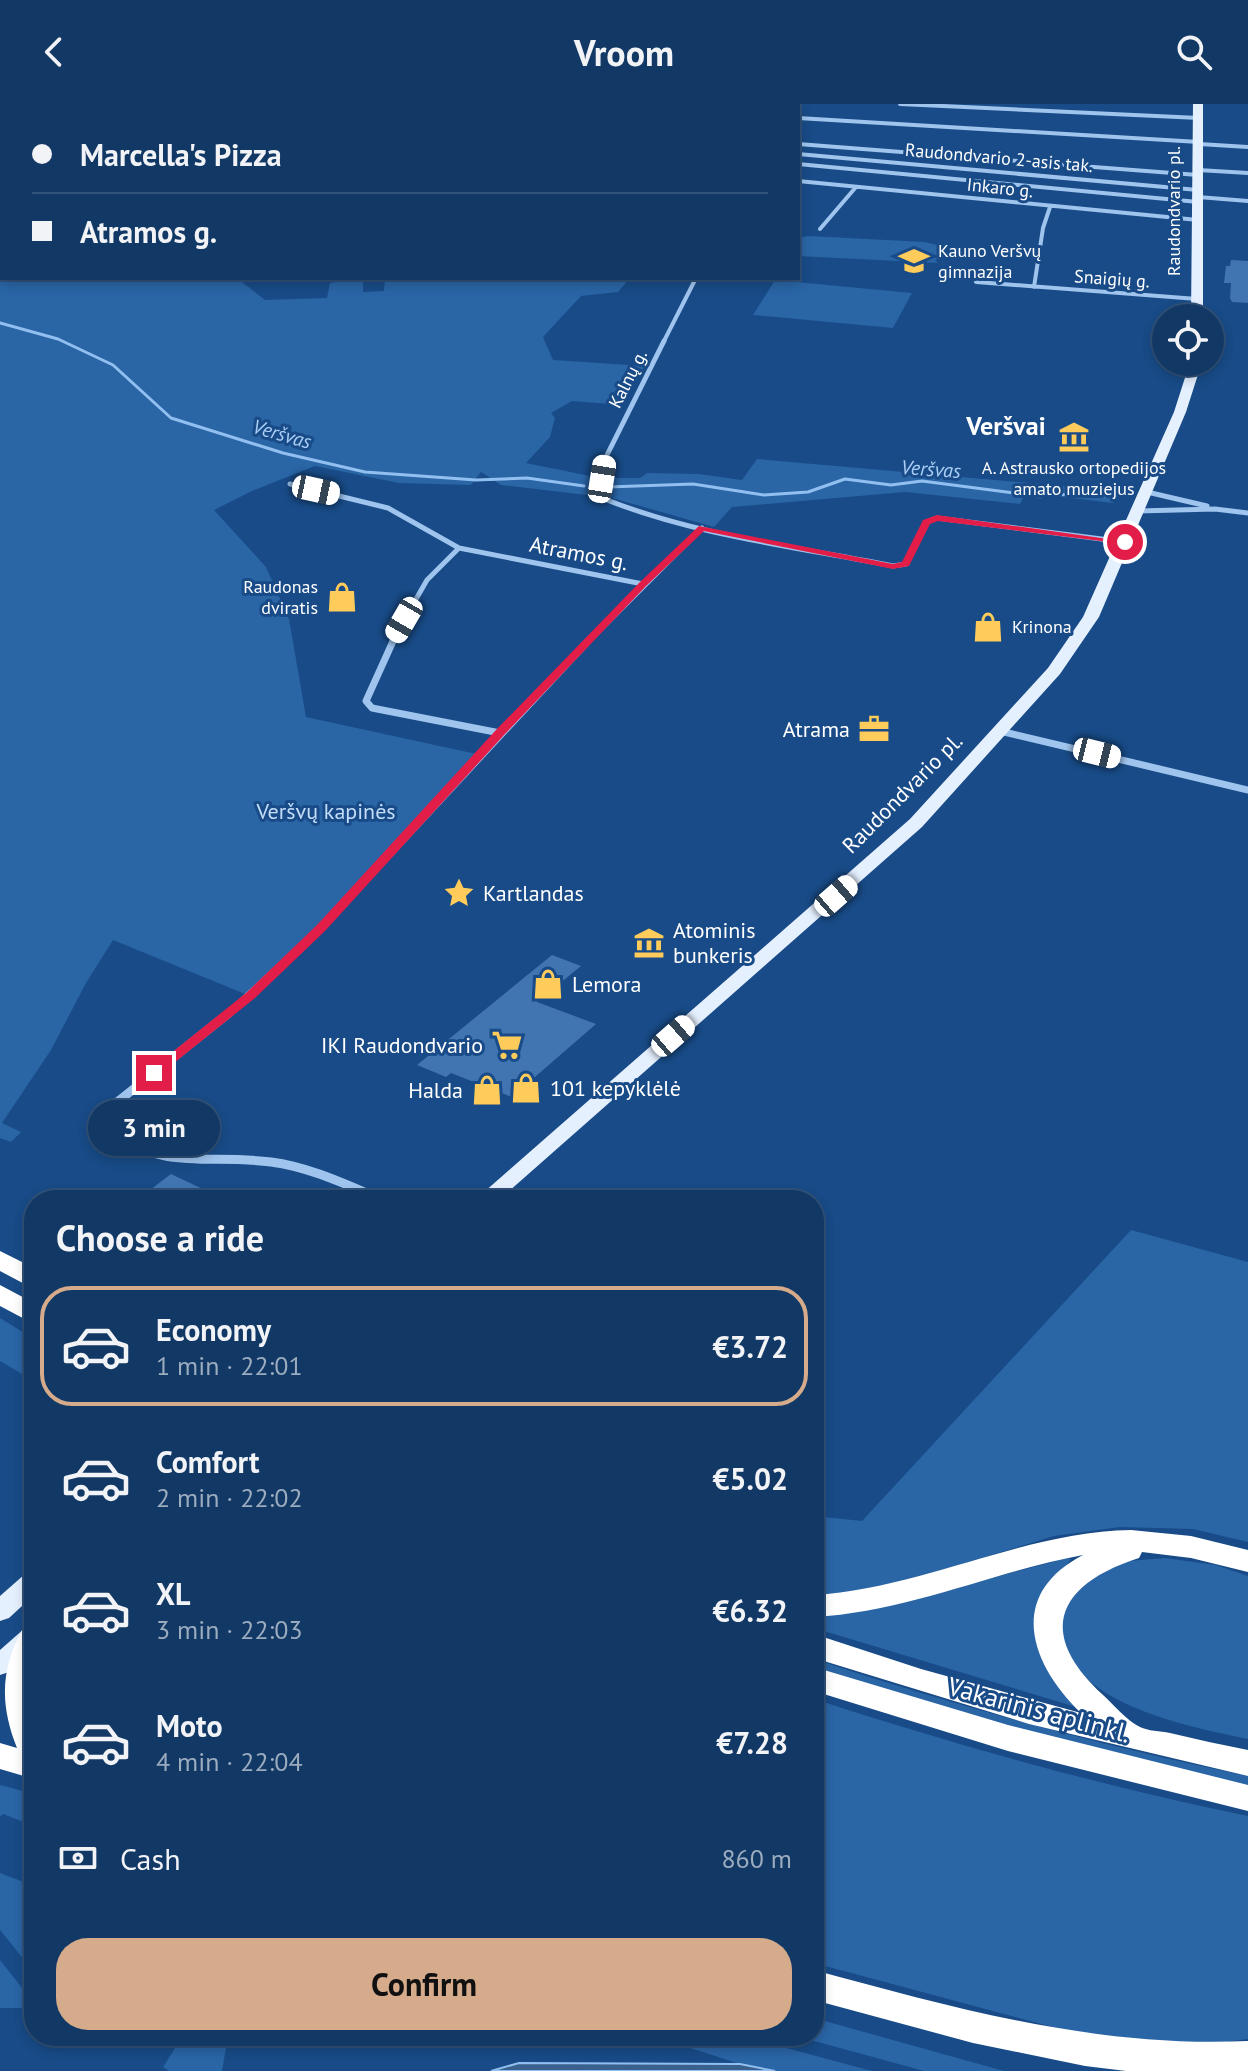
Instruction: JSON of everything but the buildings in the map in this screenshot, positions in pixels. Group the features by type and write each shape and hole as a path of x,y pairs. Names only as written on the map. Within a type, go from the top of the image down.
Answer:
{"highway":[{"path":"0,1259 24,1274"},
{"path":"0,1294 24,1309"},
{"path":"824,1606 860,1604 895,1597 1065,1548 1116,1542 1184,1545 1248,1561"},
{"path":"1132,1739 1082,1692 1058,1664 1049,1634 1049,1611 1057,1592 1070,1576 1088,1563 1149,1544"},
{"name":"Vakarinis aplinkl.","path":"824,1649 983,1698 1132,1739 1248,1763"},
{"path":"24,1653 15,1669 5,1701 10,1722 24,1737"},
{"name":"Vakarinis aplinkl.","path":"824,1682 1008,1738 1248,1798"},
{"path":"0,1756 24,1763"},
{"path":"824,1988 1021,2042 1124,2062 1187,2064 1248,2057"},
{"path":"1021,2042 1093,2071"}],"main road":[{"name":"Raudondvario pl.","path":"1197,304 1198,104"},
{"name":"Raudondvario pl.","path":"497,1190 916,823 1072,648 1091,617 1125,542 1193,376"},
{"path":"0,1611 24,1590"},
{"path":"0,1665 24,1645"}],"street":[{"path":"900,104 1199,118"},
{"path":"1063,104 1063,112"},
{"path":"800,118 1248,147"},
{"path":"800,144 1248,173"},
{"name":"Raudondvario 2-asis tak.","path":"800,154 1198,196"},
{"path":"800,164 1248,201"},
{"name":"Inkaro g.","path":"800,181 1198,220"},
{"path":"820,229 856,187"},
{"path":"1034,287 1043,228 1050,207"},
{"name":"Kalnų g.","path":"695,280 614,438 606,457 602,498 629,509 702,528"},
{"name":"Snaigių g.","path":"976,282 1197,299"},
{"name":"Atramos g.","path":"290,484 388,508 459,548 643,584"},
{"path":"1147,492 1215,509 1248,513"},
{"path":"1138,511 1215,509"},
{"path":"643,584 702,528 893,566 906,564 926,522 937,518 1125,542"},
{"path":"459,548 427,580 382,659 366,701 372,708 500,733"},
{"name":"Atramos g.","path":"360,1190 285,1165 249,1160 201,1162 160,1157 113,1136 111,1117 116,1103 250,996 321,928 500,733 643,584"},
{"path":"1000,731 1248,790"}],"green space":[{"path":"800,238 925,242 941,246 945,253 935,260 938,263 800,256"},
{"name":"Veršvų kapinės","path":"0,280 240,280 265,300 327,298 330,283 350,280 363,280 363,292 384,291 385,280 628,280 618,292 581,296 543,337 553,360 645,366 623,405 572,401 551,413 555,418 550,437 526,463 600,478 640,478 647,473 699,474 742,480 757,459 1121,491 1113,503 1045,495 1041,499 1024,496 1020,504 905,492 732,507 714,527 612,498 501,485 481,472 471,485 399,483 315,466 214,510 266,567 289,619 306,717 481,755 350,898 250,996 113,940 86,983 51,1050 2,1123 21,1132 11,1142 0,1138"},
{"path":"775,280 912,293 893,328 753,315"},
{"path":"1131,1230 1248,1262 1248,1542 1193,1529 1120,1527 1054,1536 860,1595 824,1595 824,1517 862,1521"},
{"path":"0,1318 24,1333 24,1375 0,1361"},
{"path":"1165,1558 1216,1565 1248,1576 1248,1739 1193,1727 1131,1706 1103,1691 1080,1672 1066,1648 1062,1620 1075,1586 1128,1561"},
{"path":"1071,1559 1040,1604 1076,1707 824,1631 824,1613 883,1607"},
{"path":"824,1662 1029,1724 1248,1776 1248,1786 986,1721 824,1671"},
{"path":"824,1702 1029,1764 1248,1816 1248,2039 1195,2046 1156,2044 1060,2029 824,1966"},
{"path":"0,1785 24,1791 24,1822 3,1814 0,1817"},
{"path":"0,1873 24,1882 24,1960 0,1930"},
{"path":"0,1960 24,1990 24,2008 0,2008"},
{"path":"824,2021 1004,2071 924,2071 824,2044"},
{"path":"177,2046 226,2046 222,2071 169,2071 163,2067"},
{"path":"684,2046 778,2046 872,2071 775,2071 740,2064"}],"shaded area":[{"path":"519,2063 740,2064 775,2071 491,2071"}],"waterway":[{"name":"Veršvas","path":"0,323 58,339 113,365 171,418 283,453 365,472 476,480 527,478 584,486"},
{"name":"Veršvas","path":"608,487 693,484 764,495 808,492 845,479 891,485 922,481 1014,493 1110,496"}],"place":[{"name":"Kauno Veršvų gimnazija","path":"914,261"},
{"name":"A. Astrausko ortopedijos amato muziejus","path":"1074,437"},
{"name":"Raudonas dviratis","path":"342,597"},
{"name":"Krinona","path":"988,627"},
{"name":"Atrama","path":"874,729"},
{"name":"Kartlandas","path":"459,893"},
{"name":"Atominis bunkeris","path":"649,943"},
{"name":"Lemora","path":"548,984"},
{"name":"IKI Raudondvario","path":"507,1045"},
{"name":"101 kepyklėlė","path":"526,1088"},
{"name":"Halda","path":"487,1090"}],"district":[{"name":"Veršvai","path":"1006,426"}],"route":[{"path":"154,1073 250,996 321,928 500,733 643,584 702,528 885,566 906,564 926,522 937,518 964,519 1125,542"}]}
